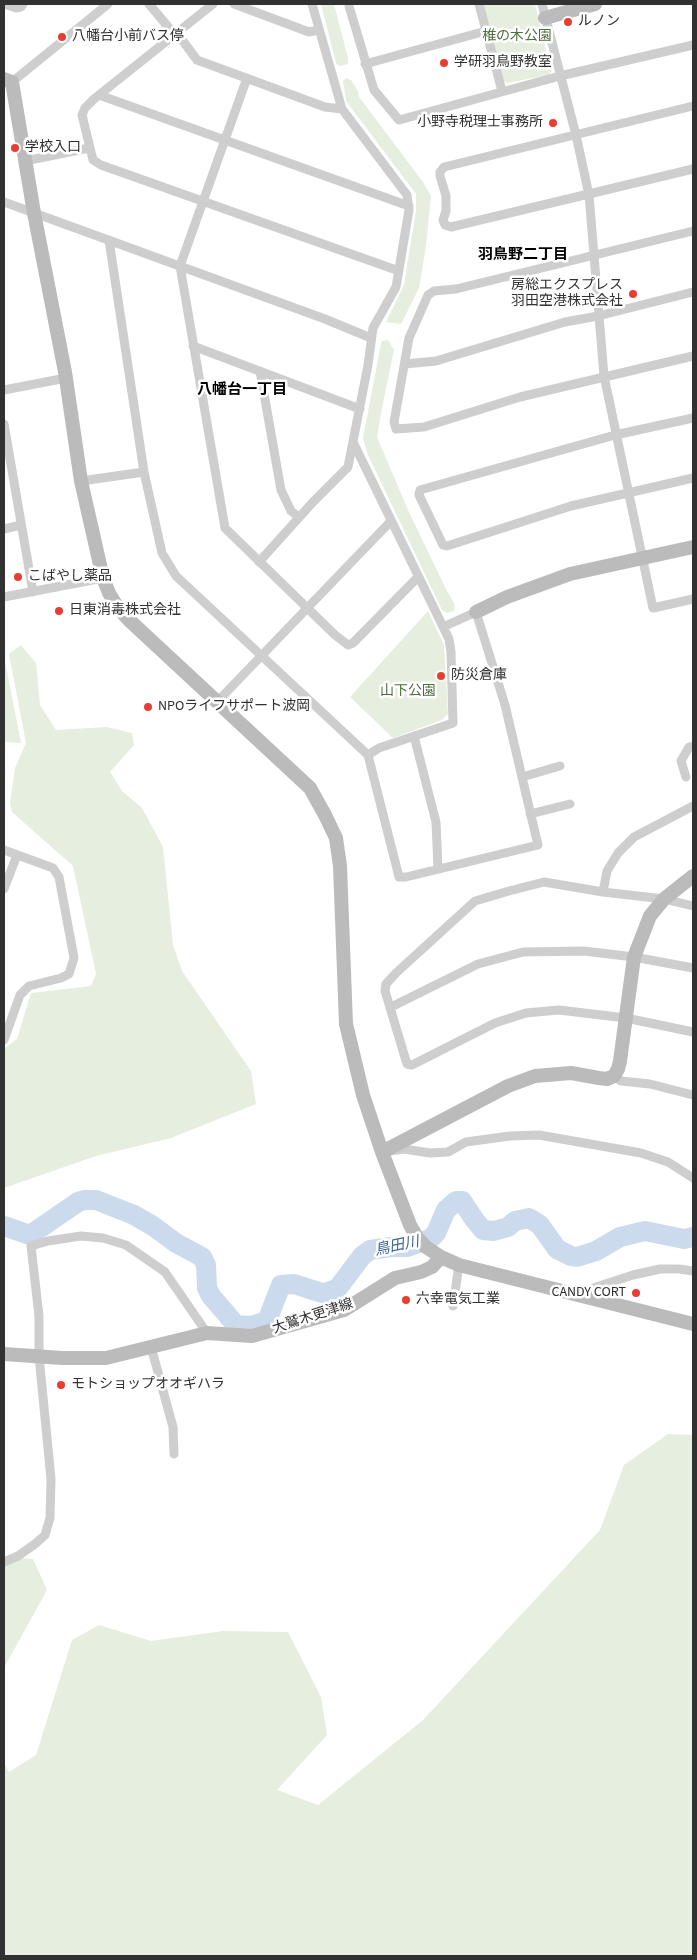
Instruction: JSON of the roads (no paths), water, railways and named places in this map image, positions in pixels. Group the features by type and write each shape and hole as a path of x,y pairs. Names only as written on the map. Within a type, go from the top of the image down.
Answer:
{"street":[{"path":"4,4 16,8 21,7 23,4"},
{"path":"108,4 8,81 66,378 81,481 103,578 109,593 118,608 216,702 310,788 336,838 340,866 346,1024 363,1094 382,1152 410,1225 418,1239 441,1257 459,1265 693,1324"},
{"path":"149,4 197,60 325,106 342,109"},
{"path":"213,4 85,108 82,115 93,160 101,165 399,271"},
{"path":"234,4 309,32 319,30"},
{"path":"259,562 299,517 348,467 354,444 373,328 396,287 409,206 407,195 342,109 312,4"},
{"path":"349,4 374,90 399,120 560,76 693,45"},
{"path":"479,4 502,91"},
{"path":"542,4 576,135 588,194 595,256 604,376 653,608 693,599"},
{"path":"545,18 595,4"},
{"path":"366,64 486,31"},
{"path":"247,78 180,266 225,528 348,645 353,643 418,577"},
{"path":"99,95 409,206"},
{"path":"693,106 444,167 440,172 446,196 446,211 443,220 445,225 451,227 693,169"},
{"path":"25,161 89,148"},
{"path":"4,202 325,319 371,338"},
{"path":"693,231 456,289 434,291 428,295 409,338 394,422 396,429 424,427 520,397 693,356"},
{"path":"109,240 144,472 162,553 176,576 368,755 399,877 406,877 538,844 505,705 476,612"},
{"path":"405,364 436,361 566,322 598,316 693,292"},
{"path":"193,346 360,409"},
{"path":"260,371 281,490 291,512 299,517"},
{"path":"4,390 66,378"},
{"path":"693,418 615,435 420,490 419,495 443,545 447,546 571,506 693,478"},
{"path":"4,424 7,463 33,592"},
{"path":"354,444 449,639 451,652 452,723 379,748 368,755"},
{"path":"81,481 144,472"},
{"path":"216,702 391,521"},
{"path":"4,529 21,525"},
{"path":"443,627 507,597 570,574 693,548"},
{"path":"4,598 103,578"},
{"path":"414,736 436,822 438,869"},
{"path":"686,777 681,761 689,747 693,746"},
{"path":"522,776 560,766"},
{"path":"530,814 570,804"},
{"path":"603,892 607,871 618,853 634,837 693,806"},
{"path":"4,850 53,868 59,877 74,958 69,974 61,978 29,986 20,995 4,1040"},
{"path":"4,889 17,855"},
{"path":"382,1152 508,1086 535,1076 571,1073 607,1079 614,1076 620,1061 634,957 650,916 664,899 693,876"},
{"path":"693,906 664,899 603,892 544,882 475,901 386,984 385,991 407,1064 412,1065 496,1023 526,1013 559,1010 626,1018 693,1032"},
{"path":"391,1007 478,964 522,952 584,951 634,957 693,968"},
{"path":"614,1076 621,1081 650,1084 693,1096"},
{"path":"382,1152 404,1150 430,1154 448,1152 466,1142 510,1136 539,1135 641,1153 668,1162 693,1178"},
{"path":"4,1562 18,1556 45,1535 50,1518 51,1479 39,1356 39,1316 31,1246 48,1241 81,1236 103,1238 126,1245 165,1272 207,1333"},
{"name":"大鷲木更津線","path":"4,1354 106,1358 207,1333 252,1336 344,1310 395,1278 421,1272 432,1267 441,1257"},
{"path":"453,1306 459,1265"},
{"path":"581,1295 596,1287 633,1275 660,1269 693,1271"},
{"path":"151,1347 173,1427 174,1454"}],"waterway":[{"name":"鳥田川","path":"4,1226 30,1235 78,1202 84,1200 96,1200 134,1215 176,1243 202,1257 206,1265 207,1288 211,1296 236,1325 251,1326 267,1321 281,1285 294,1284 322,1293 338,1288 362,1256 370,1250 407,1247 430,1239 436,1233 446,1210 456,1201 462,1201 483,1230 494,1231 508,1227 515,1221 529,1218 540,1225 557,1249 577,1257 596,1251 620,1237 645,1231 684,1239 693,1237"}],"place":[{"name":"ルノン","path":"568,22"},
{"name":"八幡台小前バス停","path":"62,37"},
{"name":"学研羽鳥野教室","path":"444,63"},
{"name":"小野寺税理士事務所","path":"553,123"},
{"name":"学校入口","path":"15,148"},
{"name":"房総エクスプレス 羽田空港株式会社","path":"633,294"},
{"name":"こばやし薬品","path":"18,577"},
{"name":"日東消毒株式会社","path":"59,611"},
{"name":"防災倉庫","path":"441,676"},
{"name":"NPOライフサポート波岡","path":"148,707"},
{"name":"CANDY CORT","path":"636,1293"},
{"name":"六幸電気工業","path":"406,1300"},
{"name":"モトショップオオギハラ","path":"61,1385"}],"district":[{"name":"羽鳥野二丁目","path":"523,256"},
{"name":"八幡台一丁目","path":"242,391"}],"park label":[{"name":"椎の木公園","path":"517,37"},
{"name":"山下公園","path":"408,692"}]}
